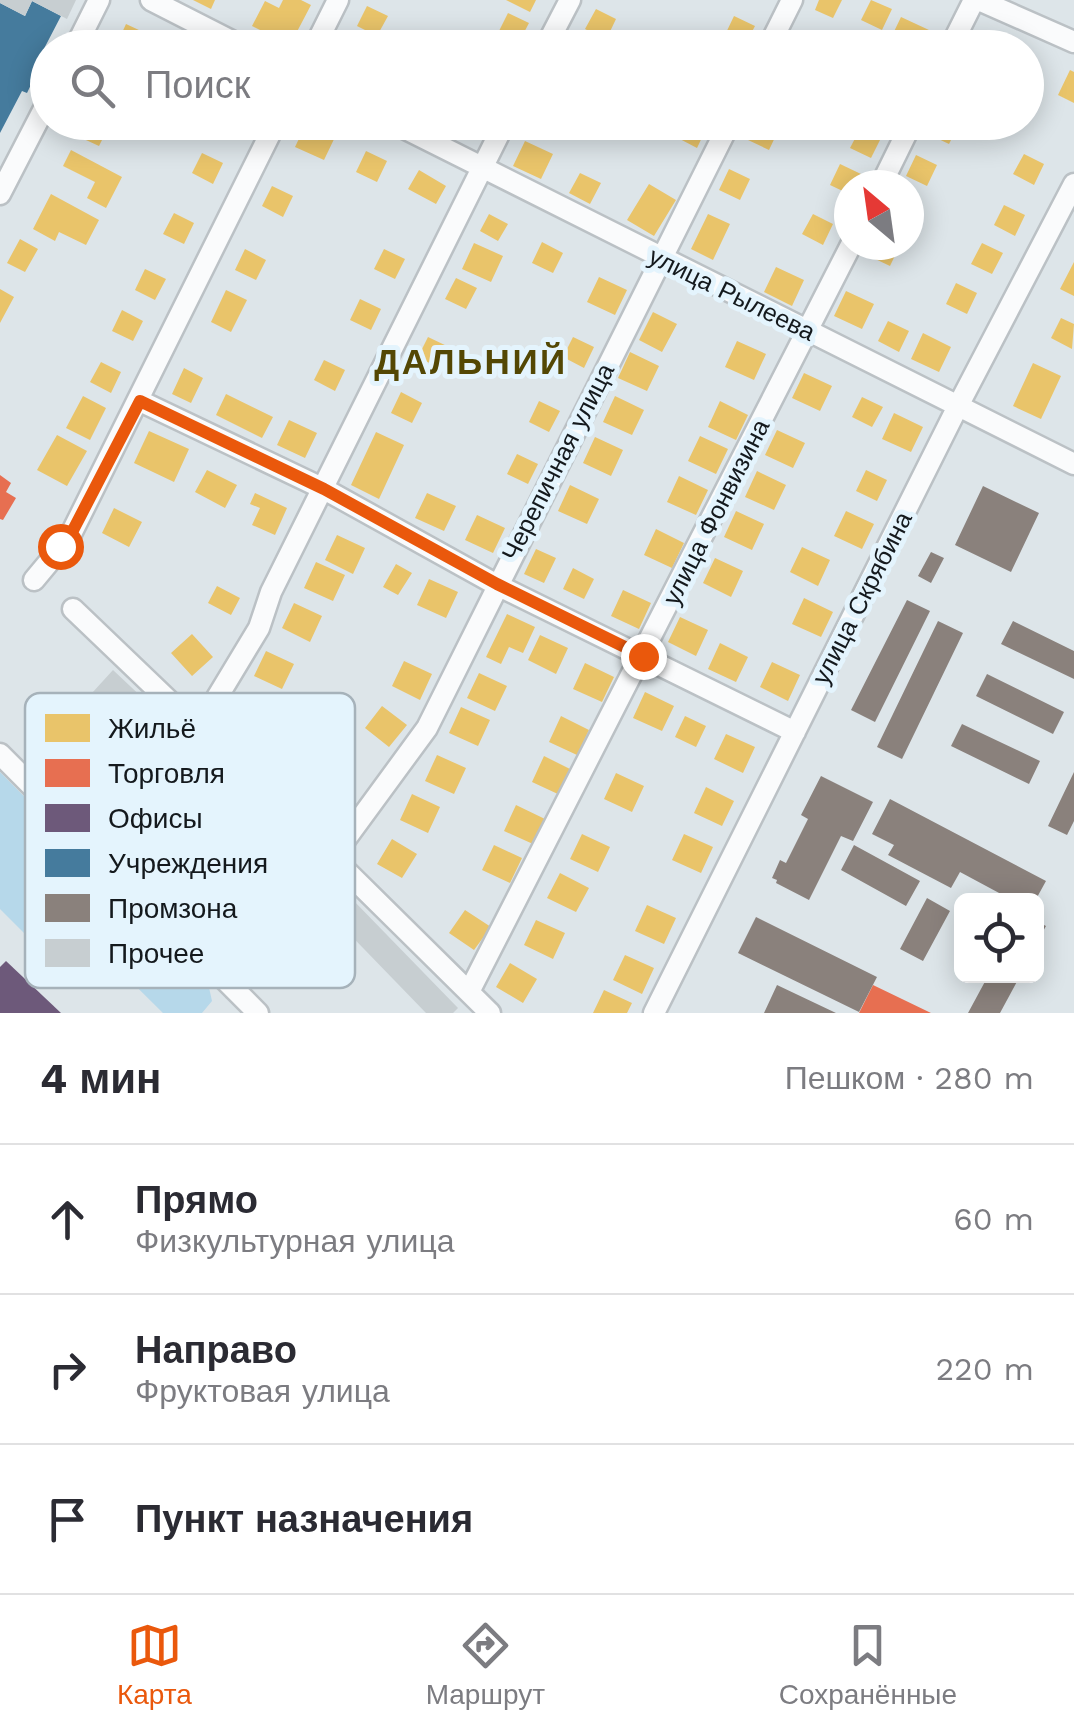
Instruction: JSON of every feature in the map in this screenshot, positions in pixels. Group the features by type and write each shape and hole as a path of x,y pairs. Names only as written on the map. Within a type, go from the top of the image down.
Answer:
{"street":[{"path":"84,30 99,0"},
{"path":"151,0 209,30"},
{"path":"323,30 338,0"},
{"path":"554,30 570,0"},
{"path":"777,30 792,0"},
{"path":"960,30 976,0 1074,42"},
{"path":"0,194 30,136"},
{"path":"34,580 69,538 267,140"},
{"name":"улица Рылеева","path":"427,140 1074,464"},
{"path":"220,693 260,628 271,592 496,140"},
{"name":"Черепичная улица","path":"355,825 427,728 721,140"},
{"path":"888,170 903,140"},
{"name":"улица Скрябина","path":"654,1013 958,406 1074,184"},
{"name":"улица Фонвизина","path":"468,992 844,260"},
{"path":"140,401 324,489 497,584 795,732"},
{"path":"73,610 160,693"},
{"path":"0,754 25,779"},
{"path":"355,879 490,1013"},
{"path":"235,990 258,1013"}],"shaded area":[{"path":"0,772 25,797 25,934 0,909"},
{"path":"138,988 209,988 212,1001 202,1013 163,1013"}],"building: Жильё":[{"path":"193,0 215,0 211,9"},
{"path":"283,0 301,0 311,5 298,30 260,30 252,26 265,1 279,8"},
{"path":"506,0 536,0 530,12"},
{"path":"819,0 842,0 833,18 815,10"},
{"path":"871,0 892,9 882,30 861,20"},
{"path":"367,6 388,16 380,30 357,26"},
{"path":"596,9 616,19 611,30 585,29"},
{"path":"508,13 529,23 525,30 500,30"},
{"path":"734,16 755,26 753,30 727,30"},
{"path":"901,17 929,30 895,30"},
{"path":"1070,70 1074,72 1074,103 1058,95"},
{"path":"298,140 334,140 324,160 295,147"},
{"path":"682,140 701,140 697,148"},
{"path":"748,140 774,140 769,150"},
{"path":"854,140 880,140 871,158 850,148"},
{"path":"525,141 553,154 541,179 513,166"},
{"path":"71,150 122,177 106,208 87,198 95,182 63,166"},
{"path":"366,151 387,161 377,182 356,172"},
{"path":"202,153 223,163 213,184 192,173"},
{"path":"1024,154 1044,164 1034,185 1013,174"},
{"path":"916,155 937,165 927,186 924,170 909,170"},
{"path":"729,169 750,179 740,200 719,190"},
{"path":"419,170 446,186 436,204 408,189"},
{"path":"580,173 601,183 590,204 569,193"},
{"path":"649,184 676,200 654,236 627,220"},
{"path":"272,186 293,196 283,217 262,206"},
{"path":"51,194 99,220 86,245 59,232 55,241 33,229"},
{"path":"1004,205 1025,215 1015,236 994,225"},
{"path":"174,213 194,223 184,244 163,234"},
{"path":"489,214 508,224 498,241 480,231"},
{"path":"708,214 730,224 713,260 691,249"},
{"path":"813,214 833,224 823,245 802,234"},
{"path":"20,239 38,249 25,272 7,263"},
{"path":"542,242 563,253 553,273 532,263"},
{"path":"474,243 503,256 491,282 462,269"},
{"path":"982,243 1003,253 992,274 971,264"},
{"path":"245,249 266,260 256,280 235,270"},
{"path":"384,249 405,259 395,279 374,269"},
{"path":"1074,262 1074,296 1060,289"},
{"path":"776,267 804,280 792,306 764,292"},
{"path":"145,269 166,279 155,300 135,290"},
{"path":"599,277 627,290 615,315 587,302"},
{"path":"456,278 477,288 466,309 445,299"},
{"path":"956,283 977,293 967,314 946,304"},
{"path":"0,289 14,297 0,323"},
{"path":"226,290 247,300 231,332 211,322"},
{"path":"846,291 874,304 862,329 834,316"},
{"path":"360,299 381,309 371,330 350,320"},
{"path":"122,310 143,321 133,341 112,331"},
{"path":"653,312 677,324 662,352 639,340"},
{"path":"1061,318 1074,324 1072,349 1051,338"},
{"path":"888,321 909,331 899,352 878,341"},
{"path":"923,333 951,347 939,372 911,359"},
{"path":"428,337 449,347 439,368 418,357"},
{"path":"573,337 594,347 584,368 563,357"},
{"path":"737,341 766,354 754,380 725,367"},
{"path":"630,352 659,366 647,391 618,378"},
{"path":"324,360 345,370 335,391 314,380"},
{"path":"101,362 121,372 111,393 90,382"},
{"path":"1033,363 1061,376 1041,419 1013,406"},
{"path":"184,368 203,378 191,403 172,394"},
{"path":"804,373 832,386 820,411 792,398"},
{"path":"401,392 422,403 412,423 391,413"},
{"path":"226,394 273,417 262,438 216,415"},
{"path":"83,396 106,408 90,440 66,428"},
{"path":"615,396 644,410 632,435 603,422"},
{"path":"862,397 883,407 872,427 852,417"},
{"path":"539,401 560,411 549,432 529,422"},
{"path":"720,401 748,415 736,440 708,427"},
{"path":"894,413 923,427 911,452 882,439"},
{"path":"289,420 317,433 305,458 277,445"},
{"path":"777,430 805,443 793,468 765,455"},
{"path":"149,431 189,449 174,482 134,463"},
{"path":"376,432 404,445 379,499 351,485"},
{"path":"57,435 87,451 67,486 37,470"},
{"path":"700,436 728,449 716,474 688,461"},
{"path":"595,437 623,450 611,476 583,463"},
{"path":"517,454 538,464 528,484 507,474"},
{"path":"207,470 237,485 225,508 195,492"},
{"path":"866,470 887,480 877,501 856,491"},
{"path":"757,471 786,485 774,510 745,497"},
{"path":"679,476 708,490 696,515 667,502"},
{"path":"570,485 599,499 587,524 558,511"},
{"path":"255,493 287,508 275,535 252,525 260,508 250,504"},
{"path":"427,493 456,506 444,531 415,518"},
{"path":"114,508 142,522 129,547 102,533"},
{"path":"736,511 764,524 752,550 724,537"},
{"path":"846,511 874,524 862,549 834,536"},
{"path":"477,515 505,528 493,553 465,540"},
{"path":"656,529 684,543 672,568 644,555"},
{"path":"337,535 365,548 353,574 325,560"},
{"path":"802,547 830,560 818,586 790,572"},
{"path":"536,549 556,558 544,583 524,574"},
{"path":"715,558 743,571 731,597 703,583"},
{"path":"316,562 345,575 333,601 304,588"},
{"path":"396,564 412,573 398,595 383,587"},
{"path":"573,568 594,579 584,599 563,589"},
{"path":"429,579 458,592 446,618 417,605"},
{"path":"217,586 240,598 231,615 208,603"},
{"path":"623,590 651,603 639,629 611,616"},
{"path":"804,598 833,612 821,637 792,624"},
{"path":"294,603 322,616 310,642 282,628"},
{"path":"507,614 535,627 523,653 509,647 501,664 486,657"},
{"path":"680,617 708,630 696,656 668,642"},
{"path":"192,634 213,657 192,676 171,653"},
{"path":"540,635 568,648 556,674 528,660"},
{"path":"720,643 748,657 736,682 708,669"},
{"path":"266,651 294,664 282,689 254,676"},
{"path":"404,661 432,674 420,700 392,686"},
{"path":"772,662 800,675 788,701 760,687"},
{"path":"585,663 614,677 602,702 573,689"},
{"path":"479,673 507,686 495,711 467,698"},
{"path":"645,692 674,706 662,731 633,718"},
{"path":"382,706 407,725 389,747 365,728"},
{"path":"461,707 490,720 478,746 449,733"},
{"path":"561,716 589,730 577,755 549,742"},
{"path":"685,716 706,726 696,747 675,737"},
{"path":"726,734 755,747 743,773 714,759"},
{"path":"437,755 466,768 454,794 425,781"},
{"path":"544,756 572,770 560,795 532,782"},
{"path":"616,773 644,786 632,812 604,799"},
{"path":"706,787 734,801 722,826 694,813"},
{"path":"412,794 440,807 428,833 400,820"},
{"path":"516,805 545,819 533,844 504,831"},
{"path":"582,834 610,847 598,872 570,859"},
{"path":"684,834 713,847 701,873 672,860"},
{"path":"392,839 417,854 402,878 377,864"},
{"path":"494,845 522,858 510,883 482,870"},
{"path":"560,873 589,888 576,912 547,898"},
{"path":"647,905 676,918 664,944 635,931"},
{"path":"465,910 491,927 474,950 449,933"},
{"path":"536,920 565,933 553,959 524,945"},
{"path":"625,955 654,968 642,994 613,980"},
{"path":"510,963 537,979 523,1003 496,987"},
{"path":"604,990 632,1003 627,1013 593,1013"}],"building: Торговля":[{"path":"0,475 11,483 6,492 16,498 3,520 0,519"},
{"path":"873,985 931,1013 859,1013"}],"building: Офисы":[{"path":"6,961 25,979 25,988 35,988 61,1013 0,1013 0,967"}],"building: Учреждения":[{"path":"32,1 61,16 54,30 30,30 30,87 27,93 22,91 0,133 0,3 25,16"}],"building: Промзона":[{"path":"983,486 1039,513 1011,572 955,545"},
{"path":"931,552 944,558 931,583 918,576"},
{"path":"907,600 930,611 875,722 851,710"},
{"path":"938,621 963,633 902,759 877,747"},
{"path":"1013,621 1074,651 1074,679 1001,644"},
{"path":"987,674 1064,712 1053,734 976,696"},
{"path":"962,724 1040,761 1029,784 951,746"},
{"path":"1074,772 1074,821 1067,835 1048,826"},
{"path":"821,776 873,802 853,841 841,836 809,900 772,878 780,860 786,863 808,819 801,815"},
{"path":"890,799 1046,881 1039,893 999,893 960,872 951,888 888,855 894,845 872,834"},
{"path":"854,845 920,881 906,906 841,870"},
{"path":"927,898 950,911 923,961 900,949"},
{"path":"756,917 877,977 859,1012 738,953"},
{"path":"984,983 1016,983 1000,1013 968,1013"},
{"path":"777,985 836,1013 764,1013"}],"building: Прочее":[{"path":"0,0 76,0 67,19 32,1 25,16"},
{"path":"113,670 137,693 92,693"},
{"path":"355,902 458,1008 453,1013 426,1013 355,940"}],"district":[{"name":"ДАЛЬНИЙ","path":"471,362"}],"route":[{"path":"60,546 69,538 140,401 324,489 497,584 643,656"}]}
